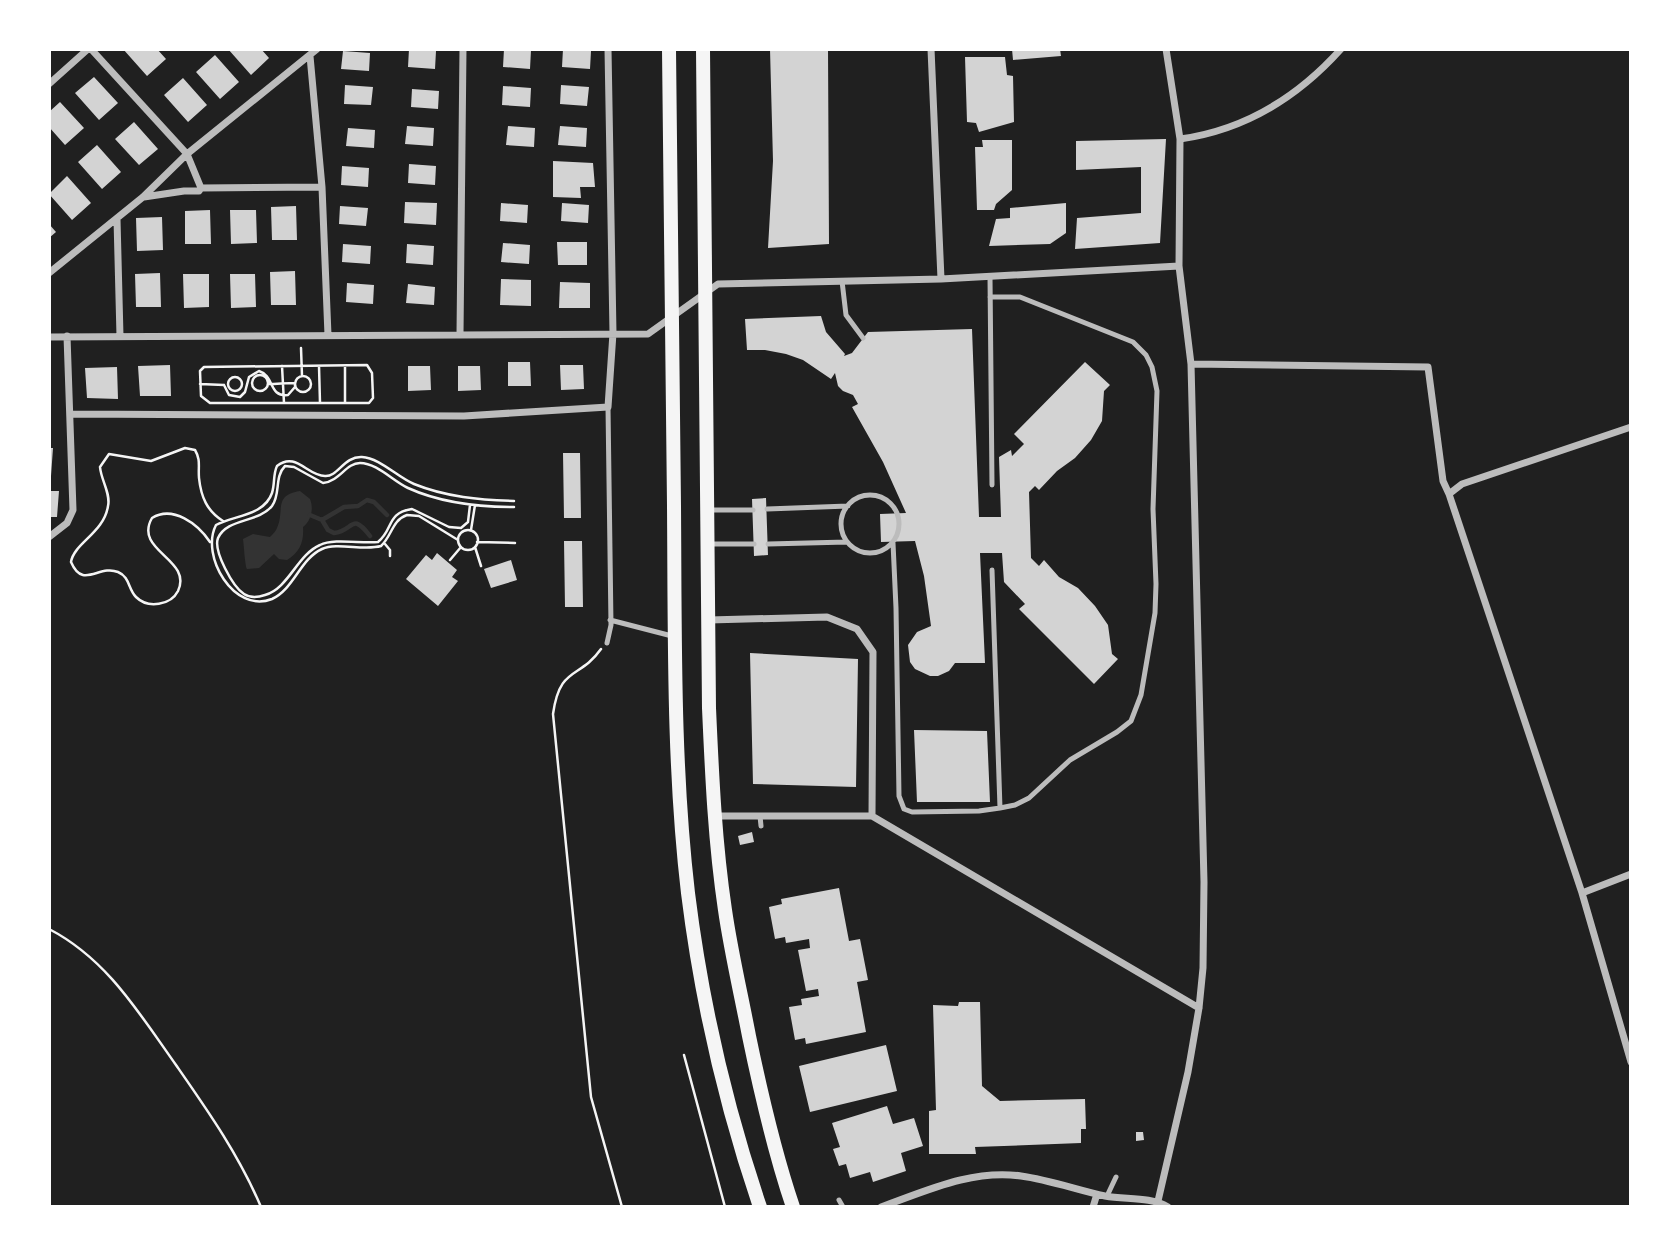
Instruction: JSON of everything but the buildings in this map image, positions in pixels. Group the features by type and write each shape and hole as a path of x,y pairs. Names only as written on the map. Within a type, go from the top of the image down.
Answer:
{"main road":[{"path":"669,49 679,786 690,908 711,1026 760,1207"},
{"path":"704,49 709,708 715,816 725,912 741,995 758,1080 793,1207"}],"street":[{"path":"49,84 90,49 187,154 201,188"},
{"path":"49,273 144,197 187,154 317,49"},
{"path":"460,334 463,49"},
{"path":"70,414 464,416 608,407 613,333 608,49"},
{"path":"931,49 941,279"},
{"path":"1158,1201 1177,1125 1199,1008 1203,968 1204,882 1191,364 1179,266 1180,139 1167,49"},
{"path":"1180,139 1209,135 1265,113 1287,98 1341,49"},
{"path":"310,56 322,187 328,335"},
{"path":"144,197 198,191 201,188 322,187"},
{"path":"117,219 120,336"},
{"path":"49,337 648,334 718,284 941,279 1179,266"},
{"path":"49,537 67,523 73,510 67,336"},
{"path":"1191,364 1428,367 1443,481 1582,893 1631,1062"},
{"path":"1449,494 1462,484 1631,427"},
{"path":"709,620 828,617 857,629 873,652 872,816"},
{"path":"715,816 872,816 1199,1008"},
{"path":"1582,893 1631,874"},
{"path":"881,1207 958,1179 1020,1175 1107,1196 1158,1201 1168,1207"},
{"path":"1093,1207 1097,1194"}],"lane":[{"path":"990,277 992,485"},
{"path":"842,281 846,315 863,338"},
{"path":"892,543 900,801 904,809 912,812 979,811 1015,805 1029,798 1070,760 1117,732 1130,721 1136,712 1149,657 1155,613 1153,509 1157,391 1152,367 1146,355 1133,342 1020,297 990,297"},
{"path":"605,642 610,620 608,407"},
{"path":"868,495 880,497 890,503 897,514 899,526 892,543 886,549 870,553 861,552 847,542 841,524 848,506 856,499 868,495"},
{"path":"766,509 848,506"},
{"path":"708,510 753,510"},
{"path":"768,544 847,542"},
{"path":"708,544 754,544"},
{"path":"992,570 1000,808"},
{"path":"610,620 675,637"},
{"path":"760,816 761,826"},
{"path":"1107,1196 1116,1177"},
{"path":"839,1200 843,1207"}],"path":[{"path":"236,400 245,392 252,374 259,371 282,366 302,366 319,366 345,366 367,365 372,373 373,398 369,403 236,400 210,403 201,396 201,368 234,366 259,371 269,376 276,394 284,396 293,390 295,383 302,376 302,366 300,335"},
{"path":"234,366 235,376"},
{"path":"282,366 284,403"},
{"path":"319,366 320,403"},
{"path":"345,366 345,403"},
{"path":"236,400 226,393 226,384 235,376 260,391 270,384 295,383"},
{"path":"302,376 307,377 311,383 310,388 303,392"},
{"path":"295,383 298,390 303,392"},
{"path":"200,384 226,384"},
{"path":"226,384 236,391 247,384"},
{"path":"236,391 236,400"},
{"path":"303,392 303,403"},
{"path":"211,545 201,531 175,514 166,512 152,518 149,523 149,538 178,569 180,579 177,593 166,603 158,604 149,604 135,596 127,578 120,573 113,570 85,576 79,573 71,562 76,549 98,529 109,506 100,467 109,454 145,461 186,448 195,450 200,460 199,480 206,506 209,512 223,521"},
{"path":"478,542 475,547 467,550 461,547 458,540 419,516 410,514 399,518 384,543 374,548 323,548 312,556 279,595 270,600 257,601 247,600 235,592 212,556 211,545 216,525 260,508 272,493 277,466 291,461 325,477 331,476 348,461 362,457 408,481 447,495 514,501"},
{"path":"472,505 468,522 461,528 449,527 412,509 397,513 378,542 330,542 319,545 303,556 278,588 272,593 259,596 244,594 226,569 217,550 217,540 225,528 257,517 271,506 278,495 280,471 285,466 294,467 323,483 334,480 351,465 363,463 409,488 445,500 472,505 514,507"},
{"path":"471,531 472,505"},
{"path":"458,540 463,531 471,531 478,542"},
{"path":"478,542 515,543"},
{"path":"384,543 390,550 390,556"},
{"path":"450,560 461,547"},
{"path":"475,547 481,566"},
{"path":"605,642 588,664 565,678 559,690 554,714 591,1097 622,1207"},
{"path":"49,929 95,960 124,990 227,1138 261,1207"},
{"path":"684,1055 725,1207"}],"shaded area":[{"path":"49,49 1631,49 1631,1207 49,1207"},
{"path":"300,491 310,499 312,511 303,527 302,542 298,550 287,560 279,559 274,554 259,568 247,569 243,539 253,534 270,537 277,528 283,500 286,496"}],"waterway":[{"path":"322,520 344,507 358,506 367,500 374,502 387,515"},
{"path":"310,515 322,520 328,530 334,533 356,524 370,536"}]}
